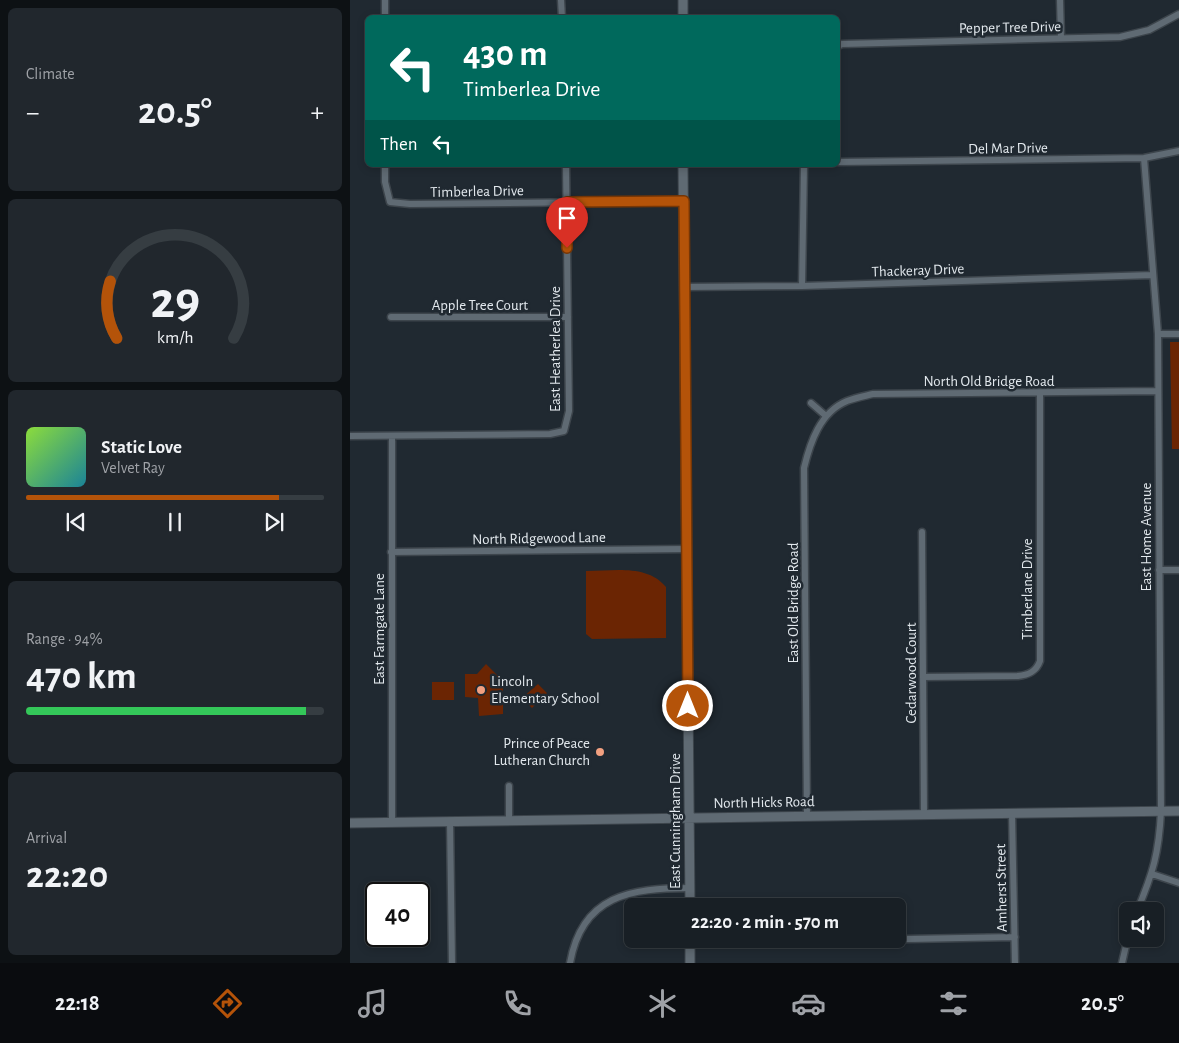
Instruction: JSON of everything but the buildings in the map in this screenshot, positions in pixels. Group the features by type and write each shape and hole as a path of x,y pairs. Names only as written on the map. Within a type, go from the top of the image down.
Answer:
{"main road":[{"path":"683,0 683,15"},
{"name":"East Cunningham Drive","path":"683,167 690,898"},
{"name":"North Hicks Road","path":"350,823 1179,811"},
{"path":"690,948 690,963"}],"street":[{"path":"385,0 385,15"},
{"path":"561,0 562,15"},
{"path":"1060,0 1061,38"},
{"name":"Pepper Tree Drive","path":"840,45 1129,36 1157,27 1179,14"},
{"name":"Del Mar Drive","path":"840,162 1144,158 1179,151"},
{"name":"East Home Avenue","path":"1141,902 1152,874 1159,848 1161,812 1158,334 1144,158"},
{"name":"Timberlea Drive","path":"385,167 385,182 390,202 410,204 684,201"},
{"name":"East Heatherlea Drive","path":"350,436 550,434 564,431 569,411 566,167"},
{"path":"802,286 804,167"},
{"name":"Thackeray Drive","path":"684,287 802,286 1153,274"},
{"name":"Apple Tree Court","path":"391,317 568,317"},
{"path":"1158,334 1179,334"},
{"name":"North Old Bridge Road","path":"826,416 845,401 873,394 1040,394 1158,391"},
{"name":"Timberlane Drive","path":"923,678 1028,675 1038,666 1040,661 1040,394"},
{"path":"811,403 826,416"},
{"name":"East Old Bridge Road","path":"806,816 804,468 811,441 826,416"},
{"name":"East Farmgate Lane","path":"392,436 392,822"},
{"name":"Cedarwood Court","path":"922,532 924,814"},
{"name":"North Ridgewood Lane","path":"391,552 686,549"},
{"path":"1159,570 1179,570"},
{"path":"509,786 509,820"},
{"name":"Amherst Street","path":"1012,813 1015,963"},
{"path":"450,821 452,963"},
{"path":"1152,874 1179,883"},
{"path":"570,963 585,925 598,909 609,902 628,893 642,890 690,888"},
{"path":"906,939 1015,938"},
{"path":"1122,963 1126,947"}],"shaded area":[{"path":"1170,342 1179,342 1179,449 1172,449"},
{"path":"629,570 649,575 658,580 666,587 666,638 592,639 586,634 586,571"},
{"path":"486,664 503,681 503,714 479,716 478,698 465,697 465,674 477,674"},
{"path":"432,682 454,682 454,700 432,700"},
{"path":"538,684 547,693 532,708 522,698"}],"place":[{"name":"Lincoln Elementary School","path":"481,690"},
{"name":"Prince of Peace Lutheran Church","path":"600,752"}],"route":[{"path":"567,248 567,202 684,201 688,706"}]}
